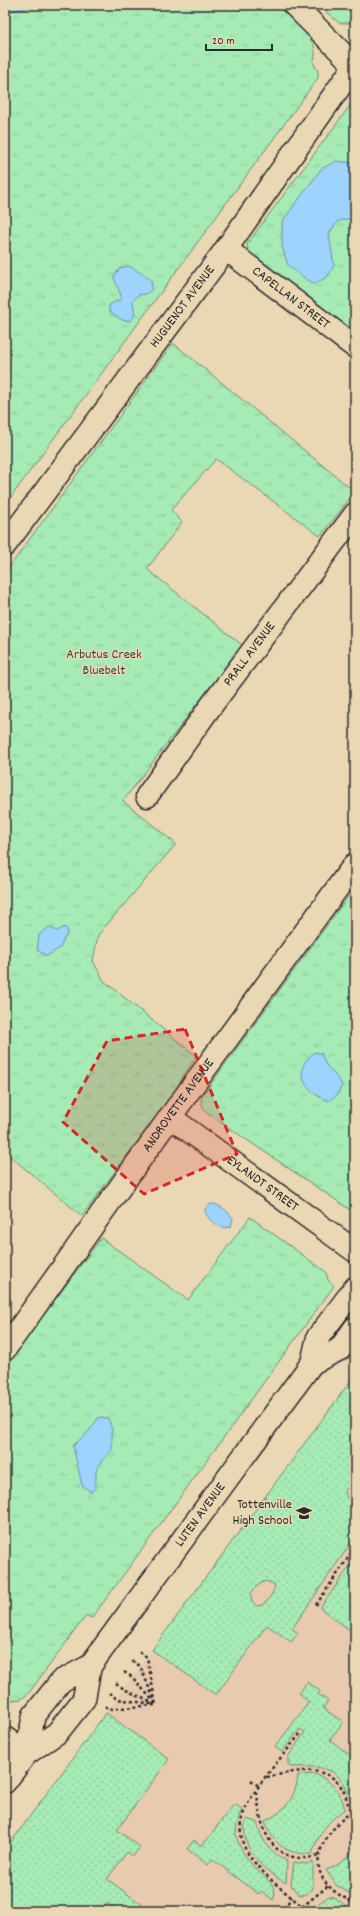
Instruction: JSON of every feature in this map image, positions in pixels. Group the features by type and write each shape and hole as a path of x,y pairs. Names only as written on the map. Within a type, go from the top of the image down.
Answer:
{"street":[{"path":"294,5 355,65"},
{"name":"HUGUENOT AVENUE","path":"5,545 226,249 355,65"},
{"name":"CAPELLAN STREET","path":"226,249 355,347"},
{"name":"PRALL AVENUE","path":"146,796 208,710 355,514"},
{"name":"ANDROVETTE AVENUE","path":"5,1349 170,1117 355,864"},
{"name":"EYLANDT STREET","path":"170,1117 355,1251"},
{"name":"LUTEN AVENUE","path":"5,1782 26,1754 57,1733 84,1699 90,1666 312,1364 318,1337 355,1288"},
{"name":"LUTEN AVENUE","path":"312,1364 340,1349 355,1328"},
{"name":"LUTEN AVENUE","path":"26,1754 34,1715 61,1681 90,1666"},
{"path":"5,1738 26,1754"}],"path":[{"path":"316,1605 355,1548"},
{"path":"139,1652 147,1657 156,1705"},
{"path":"132,1661 140,1666 156,1705"},
{"path":"124,1672 132,1677 156,1705"},
{"path":"116,1683 124,1689 156,1705"},
{"path":"109,1693 117,1699 156,1705"},
{"path":"109,1709 156,1705"},
{"path":"300,1734 260,1786 243,1816 241,1830 242,1840 245,1847 256,1863 308,1911"},
{"path":"266,1777 305,1771 327,1774 335,1779 343,1791 348,1806 354,1812 334,1826 328,1834 319,1856 320,1873 328,1886 342,1897 355,1903"},
{"path":"251,1780 260,1786"},
{"path":"257,1791 262,1827 267,1838 275,1847 284,1854 294,1857 319,1856"},
{"path":"302,1906 328,1886"},
{"path":"284,1908 292,1897"},
{"path":"106,1911 108,1909 110,1911"}],"highlighted area":[{"path":"185,1029 237,1154 144,1194 63,1122 107,1041"}],"shaded area":[{"name":"Tottenville High School","path":"355,1375 355,1911 5,1911 5,1850"}],"green space":[{"path":"5,5 275,5 310,37 314,46 315,54 313,62 318,71 318,78 5,505"},
{"path":"318,5 355,5 355,23 339,23"},
{"path":"355,99 355,281 352,285 355,289 355,337 248,252 247,244"},
{"name":"Arbutus Creek Bluebelt","path":"173,343 355,492 320,536 216,459 171,510 182,522 147,569 242,645 123,801 176,844 98,935 93,961 104,981 196,1056 174,1092 82,1216 5,1152 5,573"},
{"path":"355,887 355,1213 207,1113 201,1101 202,1096"},
{"path":"250,1217 326,1272 328,1280 334,1286 92,1618 86,1616 28,1694 21,1699 7,1701 5,1695 5,1367 101,1238 188,1300"},
{"path":"355,1375 355,1482 345,1490 348,1498 355,1503 355,1537 292,1629 298,1633 291,1642 267,1625 216,1695 152,1650","holes":["266,1581 274,1584 274,1590 266,1602 260,1606 253,1603 251,1595 258,1585"]},
{"path":"355,1559 355,1634 320,1608"},
{"path":"307,1682 320,1691 318,1694 328,1701 323,1708 343,1722 330,1740 355,1759 355,1806 353,1807 344,1784 339,1777 332,1772 316,1767 291,1767 288,1764 288,1757 305,1732 300,1729 282,1752 275,1747 309,1702 299,1694"},
{"path":"106,1713 169,1759 117,1830 140,1847 133,1856 127,1852 107,1879 151,1911 119,1911 107,1903 101,1911 5,1911 5,1850"},
{"path":"315,1774 326,1780 335,1788 341,1797 345,1809 324,1828 317,1840 312,1854 303,1854 282,1847 272,1837 265,1821 278,1813 288,1803 295,1790 298,1775"},
{"path":"234,1804 242,1809 236,1830 238,1842 253,1866 272,1885 275,1895 273,1900 262,1891 259,1894 212,1859 208,1865 187,1849 194,1840 202,1846"},
{"path":"246,1819 257,1822 261,1835 267,1845 281,1858 287,1861 286,1883 269,1872 254,1857 246,1839 244,1829"},
{"path":"355,1847 355,1897 336,1885 326,1870 342,1862"},
{"path":"294,1862 305,1864 313,1862 313,1887 312,1890 304,1895 298,1894 291,1885"},
{"path":"329,1896 355,1911 317,1911 318,1904"}],"water":[{"path":"5,5 32,5 27,8 7,12 5,11"},
{"path":"336,161 353,163 355,165 355,218 338,221 329,234 334,266 327,277 314,284 288,265 282,247 282,222 321,169"},
{"path":"130,266 151,280 152,289 146,294 138,295 133,301 135,315 130,321 122,320 109,311 109,305 121,299 114,276 120,268"},
{"path":"49,927 57,931 65,927 68,931 60,948 47,956 37,950 39,935"},
{"path":"315,1052 322,1054 325,1063 342,1085 338,1094 329,1101 320,1097 307,1086 302,1073 303,1066 307,1059"},
{"path":"210,1204 220,1206 229,1214 233,1219 231,1226 219,1226 208,1217 205,1209"},
{"path":"99,1417 108,1418 112,1429 112,1450 98,1466 96,1474 96,1488 90,1492 82,1485 73,1446 90,1430"}],"place":[{"name":"Tottenville High School","path":"304,1513"}]}
